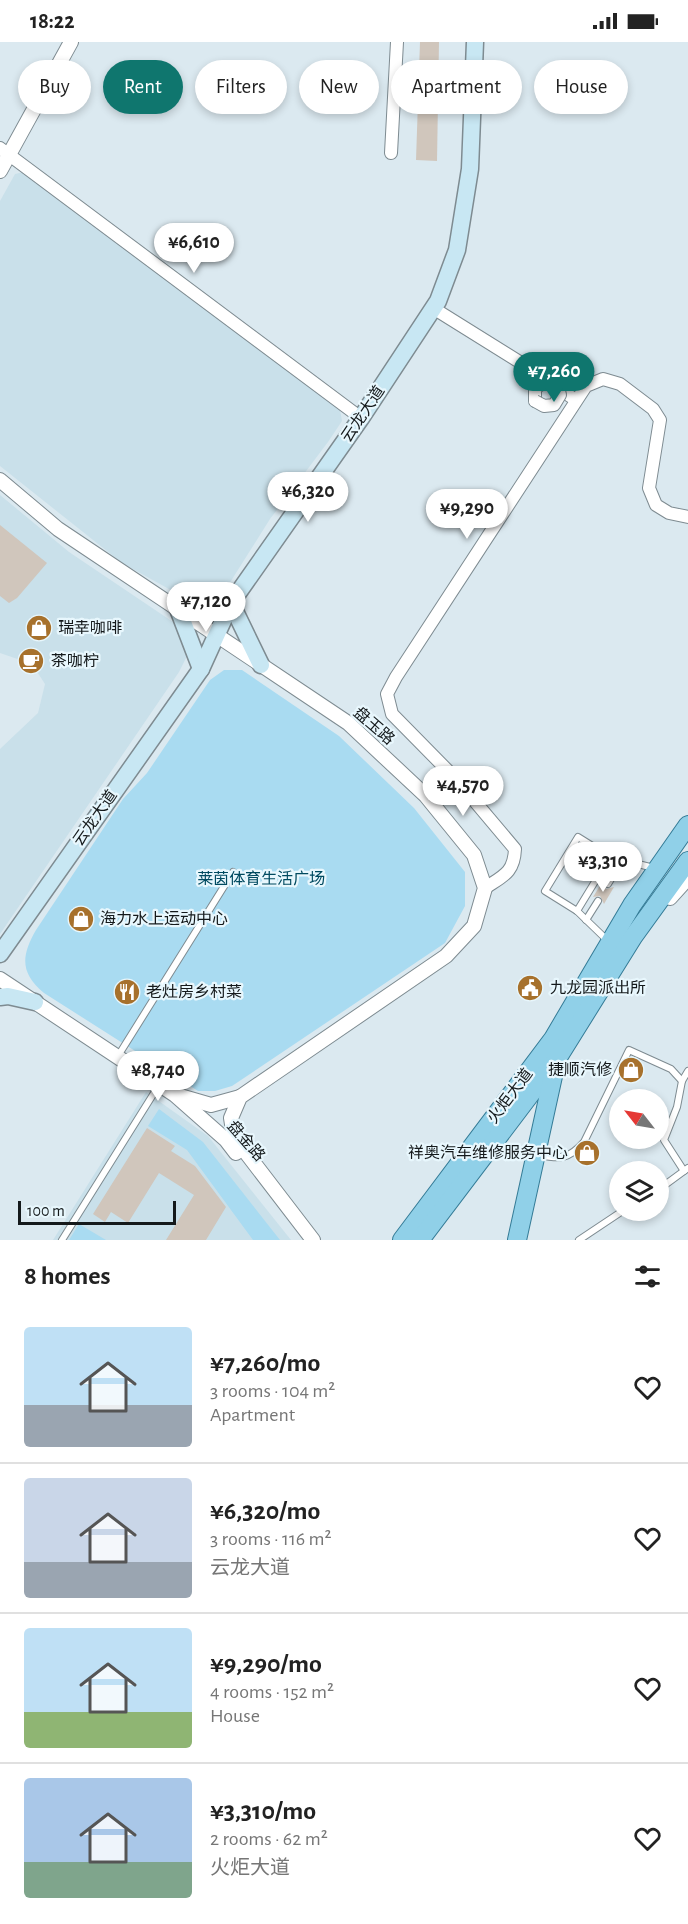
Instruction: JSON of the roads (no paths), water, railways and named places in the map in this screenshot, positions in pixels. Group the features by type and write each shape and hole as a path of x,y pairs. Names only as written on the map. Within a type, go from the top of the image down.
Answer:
{"main road":[{"name":"云龙大道","path":"0,954 201,669 231,603 361,418 433,308 457,250 470,169 475,42"},
{"path":"231,603 261,665"},
{"path":"178,609 201,669"},
{"name":"火炬大道","path":"402,1240 553,1039 657,868 688,825"},
{"name":"火炬大道","path":"420,1240 557,1059 633,937 688,861"},
{"path":"0,941 22,922"},
{"path":"0,997 8,996 35,1002"},
{"path":"517,1240 557,1059 553,1039"}],"street":[{"path":"0,171 5,151 71,42"},
{"path":"391,153 397,42"},
{"path":"5,151 361,418"},
{"path":"433,308 558,386 560,395 554,405 544,406 536,401 535,388 547,381 576,400"},
{"path":"175,1095 211,1105 240,1097 446,956 474,927 485,888 506,874 514,865 515,849 456,779 392,714 387,694 586,386 603,379 620,384 653,409 660,420 649,488 656,505 669,513 688,517"},
{"name":"盘玉路","path":"0,480 58,529 348,723 426,796 474,855 485,888"},
{"path":"672,849 688,812"},
{"path":"633,937 688,879"},
{"name":"盘金路","path":"0,979 175,1095 226,1140 303,1240"},
{"path":"240,1097 231,1118 234,1137 313,1240"}],"lane":[{"path":"610,943 577,911 545,891 578,837 610,857 657,868"},
{"path":"577,911 610,857"},
{"path":"608,884 622,860"},
{"path":"117,1056 233,872"},
{"path":"586,920 598,901"},
{"path":"535,1154 557,1159 574,1154 584,1142 629,1050 671,1069 682,1081"},
{"path":"669,1182 686,1170 664,1140 677,1107 682,1081 688,1071"},
{"path":"62,1240 159,1084"},
{"path":"579,1240 609,1220"}],"place":[{"name":"瑞幸咖啡","path":"39,628"},
{"name":"茶咖柠","path":"31,661"},
{"name":"海力水上运动中心","path":"81,919"},
{"name":"九龙园派出所","path":"530,988"},
{"name":"老灶房乡村菜","path":"127,992"},
{"name":"捷顺汽修","path":"631,1070"},
{"name":"祥奥汽车维修服务中心","path":"587,1153"}],"park label":[{"name":"莱茵体育生活广场","path":"261,879"}]}
